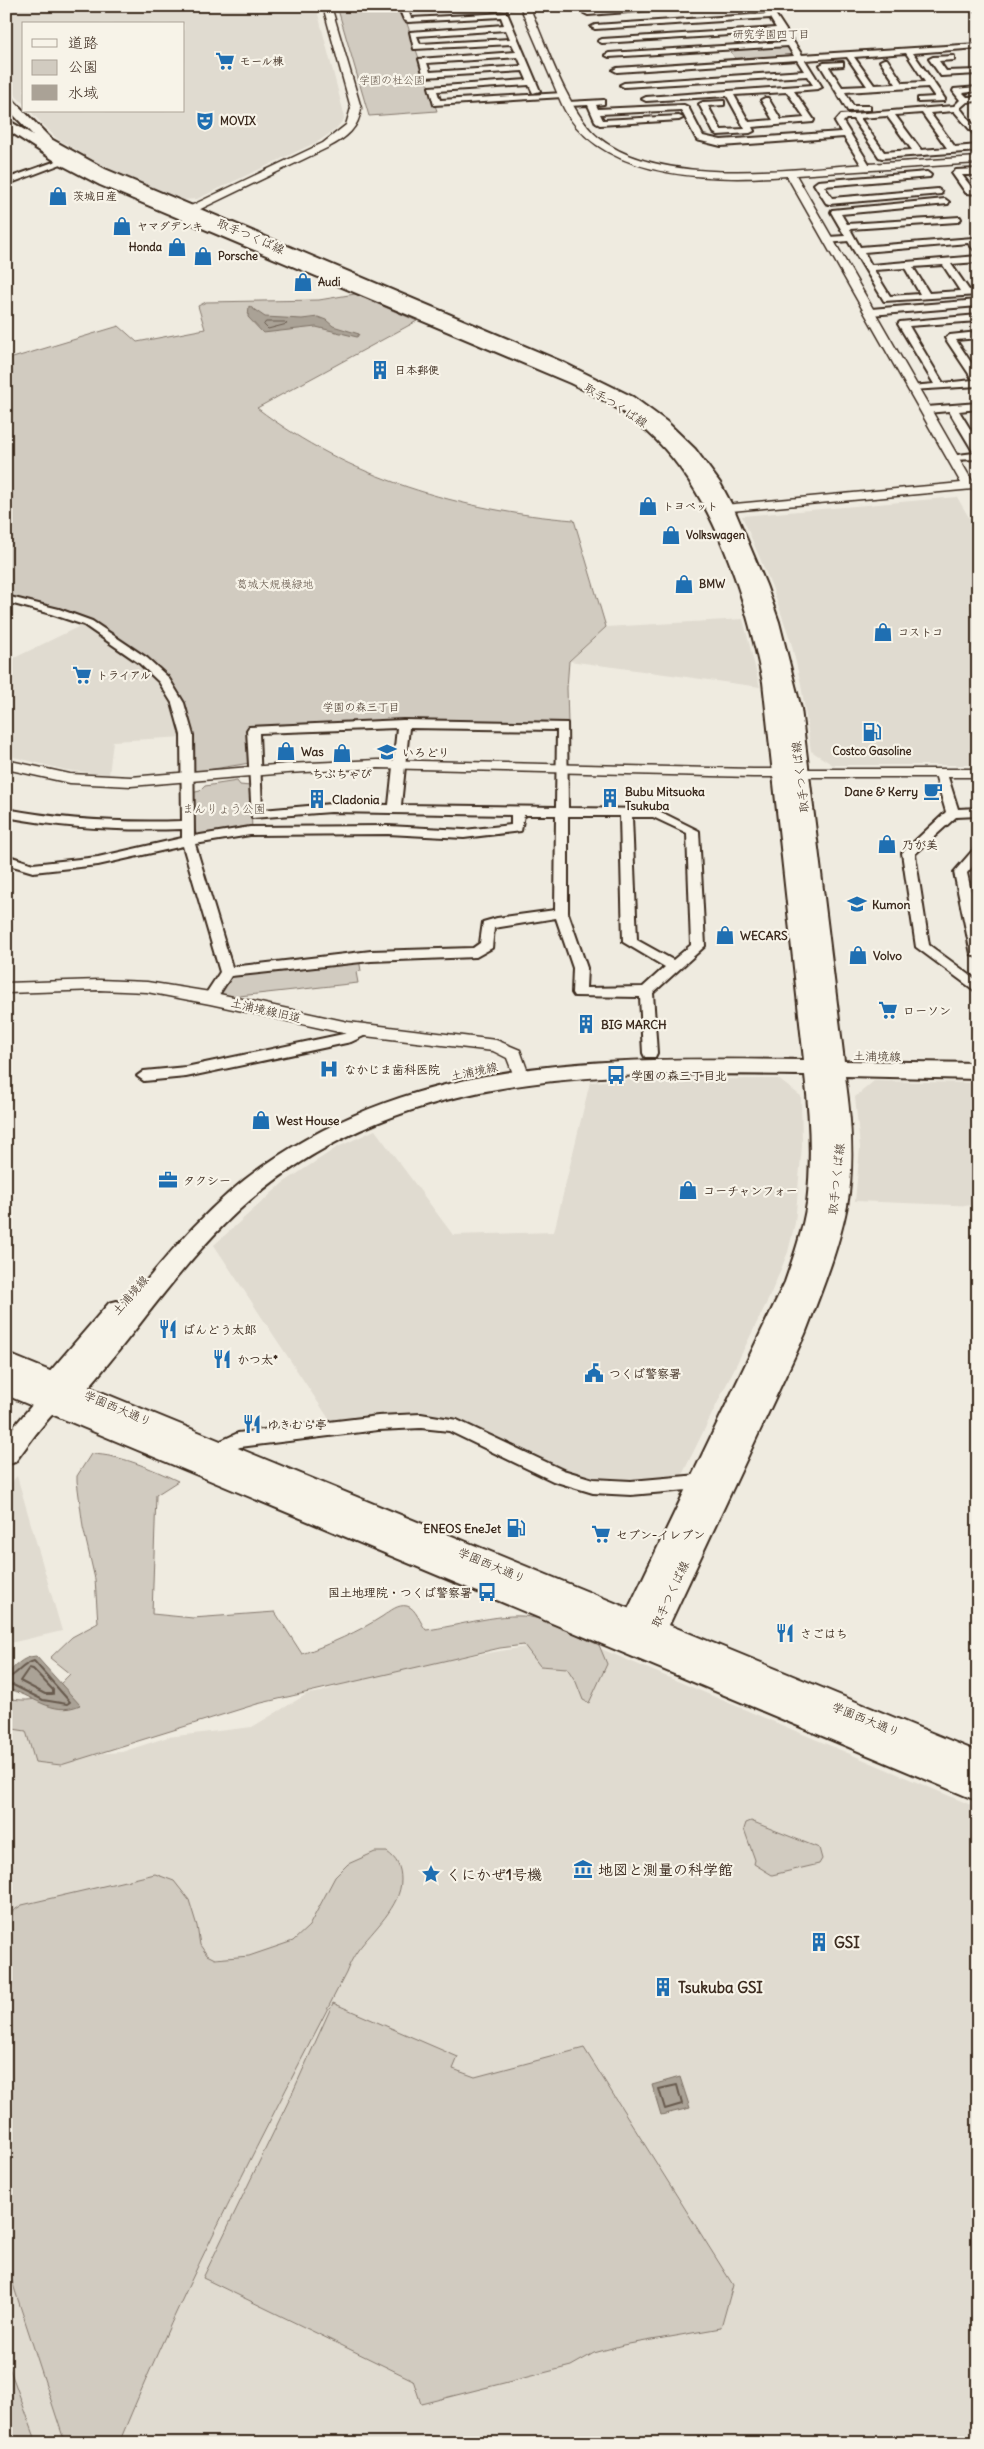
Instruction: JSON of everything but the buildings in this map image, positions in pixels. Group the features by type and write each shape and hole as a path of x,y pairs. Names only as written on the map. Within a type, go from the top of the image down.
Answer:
{"highway":[{"name":"学園西大通り","path":"6,1363 59,1391 641,1634 978,1766"},
{"name":"学園西大通り","path":"6,1384 59,1391 218,1450 641,1634 978,1787"}],"main road":[{"name":"取手つくば線","path":"6,100 47,142 62,152 185,213"},
{"name":"取手つくば線","path":"6,123 65,161 105,182 555,364 607,388 645,412 678,440 702,466 719,509 771,622 790,700 791,773 823,1061 818,1204 811,1238 797,1282 713,1481 641,1634"},
{"name":"土浦境線","path":"6,1455 59,1391 228,1208 268,1174 309,1146 375,1114 415,1099 555,1058 650,1054 823,1061 978,1071"},
{"name":"土浦境線","path":"519,1069 978,1057"}],"street":[{"path":"185,213 326,145 344,133 353,124 356,108 326,6"},
{"path":"427,6 404,8 408,20 504,15 539,97"},
{"path":"481,6 488,8 518,6"},
{"path":"524,6 566,100 581,128 593,140 631,158 661,167 714,175 748,176 978,160"},
{"path":"703,6 586,10 626,89 809,73"},
{"path":"641,99 818,87 766,6"},
{"path":"974,6 978,11"},
{"path":"453,8 458,9 462,17"},
{"path":"595,27 772,16"},
{"path":"509,27 413,34 418,47 515,41"},
{"path":"602,41 781,30"},
{"path":"609,55 790,44"},
{"path":"617,70 978,46"},
{"path":"908,51 941,99 912,101"},
{"path":"521,54 422,61 427,75 526,68"},
{"path":"849,55 872,88"},
{"path":"960,57 933,59 944,74 978,72"},
{"path":"883,102 886,107 851,109 824,65 914,59"},
{"path":"884,61 901,86"},
{"path":"532,82 432,89 437,103 539,97 607,102"},
{"path":"839,90 931,84"},
{"path":"747,125 810,120 789,89"},
{"path":"965,100 957,91 978,89"},
{"path":"729,93 734,102 747,125 750,131 718,133 703,104 734,102 765,100 795,98"},
{"path":"868,167 839,120 854,115 956,108 965,100 978,99"},
{"path":"765,100 778,122"},
{"path":"591,102 595,112 684,107 700,138 711,142 846,134"},
{"path":"956,108 978,137"},
{"path":"924,110 953,150"},
{"path":"890,113 918,152"},
{"path":"854,115 882,155 978,148"},
{"path":"6,182 65,161"},
{"path":"845,227 957,219 919,164"},
{"path":"978,172 956,173 969,191 978,190"},
{"path":"719,509 969,486 790,173"},
{"path":"927,175 818,184 829,201 938,192"},
{"path":"946,202 836,212 887,299 978,292"},
{"path":"909,205 920,222"},
{"path":"872,208 882,224"},
{"path":"828,240 851,238"},
{"path":"858,250 970,240 978,251"},
{"path":"868,268 978,259"},
{"path":"945,261 966,293"},
{"path":"907,264 926,296"},
{"path":"871,312 978,303"},
{"path":"952,305 961,319"},
{"path":"940,386 903,324 978,318"},
{"path":"914,388 978,382 950,338 978,335"},
{"path":"927,410 978,406"},
{"path":"952,408 978,451"},
{"path":"954,458 978,456"},
{"path":"6,599 85,622 161,674 172,688 185,720 188,841 227,972 210,998"},
{"path":"395,807 403,724"},
{"path":"403,724 253,730 256,815 331,808 395,807 562,811 626,813 655,813 693,831 698,946 646,992 579,993 580,968 561,913 562,811 563,768 563,726 403,724"},
{"path":"6,764 50,776 147,783 319,766 399,764 791,773 978,773"},
{"path":"941,774 953,814"},
{"path":"6,859 25,867 33,868 98,861 188,841 278,829 485,833 517,828 518,810"},
{"path":"978,812 953,814 908,853 924,947 978,988"},
{"path":"6,813 55,822 94,826 188,824"},
{"path":"626,813 630,942 675,966"},
{"path":"978,852 960,872 974,919 978,954"},
{"path":"227,972 371,956 476,952 488,945 488,925 496,922 561,913"},
{"path":"959,973 978,960"},
{"name":"土浦境線旧道","path":"6,988 128,985 210,998 363,1031 488,1045 508,1050 514,1054 519,1069"},
{"path":"646,992 650,1054"},
{"path":"144,1076 186,1072 351,1037 363,1031"},
{"path":"218,1450 238,1440 378,1423 421,1421 451,1425 559,1476 592,1486 631,1488 713,1481"}],"shaded area":[{"path":"6,6 316,6 344,119 336,129 319,141 197,199 182,200 109,169 56,138 31,112 185,112 185,22 22,22 22,102 9,89 6,82"},
{"name":"コストコ","path":"957,497 978,533 978,765 833,765 811,751 801,684 791,642 772,587 742,516"},
{"path":"743,619 760,687 569,661 606,627"},
{"path":"84,624 120,647 158,678 181,721 185,737 113,741 109,775 65,770 6,755 6,662"},
{"path":"778,1079 801,1096 802,1146 795,1223 788,1252 769,1298 681,1477 640,1484 581,1480 457,1422 333,1425 214,1245 283,1183 336,1148 375,1130 453,1235 554,1232 590,1082"},
{"path":"874,1081 978,1083 978,1206 855,1201 860,1148 855,1097"},
{"path":"17,1476 62,1631 6,1644 6,1489"},
{"path":"561,1632 978,1808 978,2443 6,2443 6,1694 45,1717 89,1754 122,1752 168,1737 252,1727 307,1694 321,1692 385,1670 555,1642"}],"green space":[{"name":"学園の杜公園","path":"337,6 401,6 437,111 369,116"},
{"path":"789,46 796,56 737,61 729,49"},
{"name":"葛城大規模緑地","path":"355,294 417,321 257,408 292,433 329,454 367,472 407,487 490,509 574,520 606,627 569,661 567,688 568,724 329,723 249,728 247,746 250,763 195,772 192,770 190,721 168,676 137,651 91,621 6,597 6,360 119,326 137,342 205,329 198,306 206,302 319,300"},
{"name":"まんりょう公園","path":"237,781 240,785 250,786 252,829 200,837 196,834 191,793 200,791 205,786"},
{"path":"359,959 361,971 356,972 358,983 239,996 239,1001 218,996 231,975"},
{"path":"91,1454 124,1460 178,1481 156,1495 152,1614 193,1618 275,1612 302,1654 354,1632 400,1606 410,1607 426,1630 496,1617 524,1616 551,1623 599,1645 607,1664 589,1703 583,1700 576,1682 567,1668 540,1666 524,1645 500,1648 257,1704 61,1765 35,1762 26,1731 6,1728 6,1698 17,1700 35,1699 49,1693 70,1674 50,1658 72,1637 98,1623 95,1579 83,1527 77,1481 77,1476"},
{"path":"751,1821 819,1848 822,1859 819,1864 772,1875 754,1864 755,1860 744,1829 746,1823"},
{"path":"375,1852 387,1852 398,1864 401,1880 400,1890 385,1917 351,1961 256,2147 171,2323 119,2443 65,2443 6,2263 7,1915 22,1905 155,1874 174,1881 189,1900 197,1926 200,1945 207,1955 215,1959 249,1956 293,1941 309,1926 335,1877 348,1864"},
{"path":"333,2003 458,2057 453,2069 475,2077 584,2048 733,2285 721,2328 623,2345 594,2353 571,2366 421,2404 413,2380 203,2278 292,2094"},
{"path":"6,2359 37,2443 6,2443"}],"water":[{"path":"249,306 265,317 302,319 318,317 326,320 333,326 359,334 357,337 316,327 263,333 248,317"},
{"path":"36,1656 80,1705 60,1709 6,1689 6,1676 9,1672 23,1660"},
{"path":"680,2077 690,2108 661,2115 652,2085"}],"place":[{"name":"モール棟","path":"225,61"},
{"name":"MOVIX","path":"205,121"},
{"name":"茨城日産","path":"58,196"},
{"name":"ヤマダデンキ","path":"122,226"},
{"name":"Honda","path":"177,247"},
{"name":"Porsche","path":"203,256"},
{"name":"Audi","path":"303,282"},
{"name":"日本郵便","path":"380,370"},
{"name":"トヨペット","path":"648,506"},
{"name":"Volkswagen","path":"671,535"},
{"name":"BMW","path":"684,584"},
{"name":"コストコ","path":"883,632"},
{"name":"トライアル","path":"82,675"},
{"name":"Costco Gasoline","path":"872,732"},
{"name":"Was","path":"286,751"},
{"name":"いろどり","path":"387,752"},
{"name":"ちぷちゃぴ","path":"342,753"},
{"name":"Dane & Kerry","path":"933,791"},
{"name":"Bubu Mitsuoka Tsukuba","path":"610,798"},
{"name":"Cladonia","path":"317,799"},
{"name":"乃が美","path":"887,844"},
{"name":"Kumon","path":"857,904"},
{"name":"WECARS","path":"725,935"},
{"name":"Volvo","path":"858,955"},
{"name":"ローソン","path":"888,1010"},
{"name":"BIG MARCH","path":"586,1024"},
{"name":"なかじま歯科医院","path":"329,1069"},
{"name":"学園の森三丁目北","path":"616,1075"},
{"name":"West House","path":"261,1120"},
{"name":"タクシー","path":"168,1180"},
{"name":"コーチャンフォー","path":"688,1190"},
{"name":"ばんどう太郎","path":"168,1329"},
{"name":"かつ太*","path":"222,1359"},
{"name":"つくば警察署","path":"594,1373"},
{"name":"ゆきむら亭","path":"252,1424"},
{"name":"ENEOS EneJet","path":"516,1528"},
{"name":"セブン-イレブン","path":"601,1534"},
{"name":"国土地理院・つくば警察署","path":"487,1592"},
{"name":"さごはち","path":"785,1633"},
{"name":"地図と測量の科学館","path":"583,1869"},
{"name":"くにかぜ1号機","path":"431,1874"},
{"name":"GSI","path":"819,1942"},
{"name":"Tsukuba GSI","path":"663,1987"}],"district":[{"name":"研究学園四丁目","path":"771,34"},
{"name":"学園の森三丁目","path":"361,707"}]}
